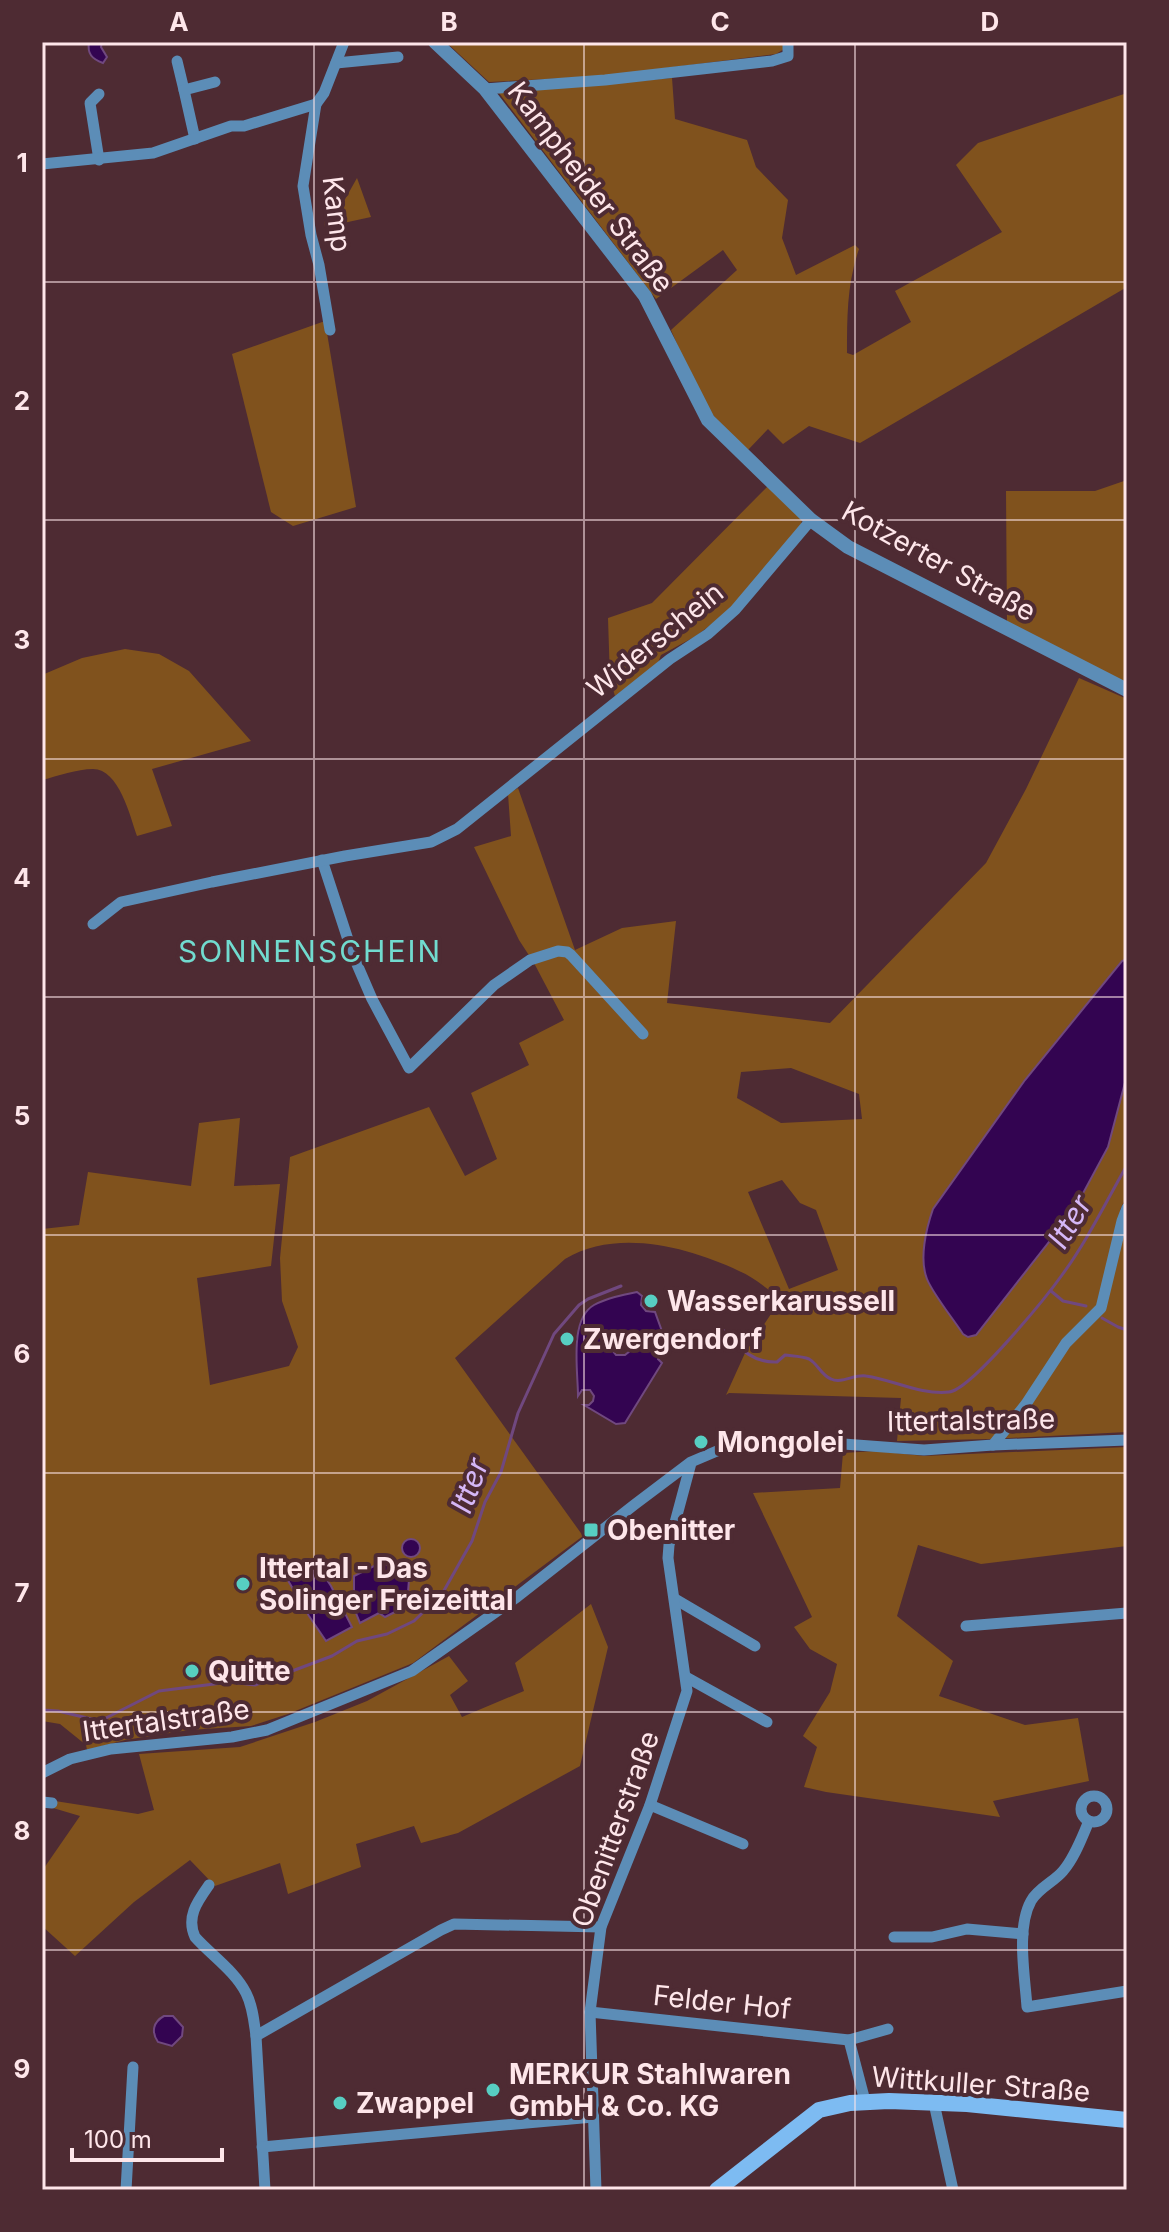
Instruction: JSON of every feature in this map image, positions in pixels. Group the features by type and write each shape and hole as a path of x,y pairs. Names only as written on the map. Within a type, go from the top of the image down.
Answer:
{"main road":[{"name":"Wittkuller Straße","path":"717,2190 819,2110 865,2101 934,2103 1127,2120"}],"street":[{"name":"Kamp","path":"330,330 303,186 316,104 324,93 344,42"},
{"name":"Kampheider Straße","path":"435,42 485,89 645,296 708,420"},
{"path":"485,89 605,80 772,61 788,56 788,42"},
{"path":"336,63 398,57"},
{"path":"177,61 195,139"},
{"path":"184,90 215,82"},
{"path":"99,94 90,103 99,160"},
{"path":"42,164 153,153 231,126 244,126 316,104"},
{"name":"Kotzerter Straße","path":"708,420 811,520 848,547 1127,690"},
{"name":"Widerschein","path":"322,860 431,842 457,829 670,659 708,634 735,610 811,520"},
{"path":"93,924 121,902 322,860 353,955 372,999 409,1068 494,985 530,960 558,951 571,955 643,1034"},
{"path":"993,1445 1026,1404 1066,1343 1101,1308 1127,1208"},
{"name":"Ittertalstraße","path":"42,1773 70,1759 111,1749 232,1737 267,1730 412,1671 517,1597 691,1462 724,1448 803,1441 924,1450 1127,1440"},
{"name":"Obenitterstraße","path":"596,2190 590,2012 601,1927 650,1805 687,1691 668,1558 691,1462"},
{"path":"675,1599 755,1646"},
{"path":"966,1626 1127,1613"},
{"path":"686,1677 767,1722"},
{"path":"650,1805 743,1844"},
{"path":"1089,1821 1063,1872 1036,1894 1025,1918 1027,2007 1127,1991"},
{"path":"209,1885 192,1912 191,1929 236,1979 253,2012 265,2190"},
{"path":"256,2036 454,1924 601,1927"},
{"path":"894,1937 932,1937 967,1929 1023,1934"},
{"name":"Felder Hof","path":"590,2012 849,2040 888,2029"},
{"path":"849,2040 865,2101"},
{"path":"126,2190 133,2067"},
{"path":"934,2103 953,2190"},
{"path":"262,2147 593,2117"}],"shaded area":[{"path":"89,42 102,42 101,47 107,57 103,63 91,56"},
{"path":"446,42 783,42 784,49 776,54 604,76 489,82"},
{"path":"672,78 675,119 747,140 756,167 788,200 782,238 796,275 855,245 859,249 850,288 847,353 853,355 911,322 895,291 1002,232 956,165 978,143 1127,93 1127,287 860,443 809,426 783,444 768,429 747,451 703,405 671,330 737,270 723,250 656,299 499,93"},
{"path":"357,178 371,217 325,227 324,222 339,210"},
{"path":"325,321 356,507 293,526 271,512 232,354"},
{"path":"1127,482 1127,684 1007,625 1006,491 1095,491"},
{"path":"769,485 803,516 800,528 726,613 696,636 661,655 658,663 615,696 610,680 608,618 652,603"},
{"path":"125,649 159,654 189,671 251,741 152,769 172,826 137,836 117,785 102,771 81,770 42,780 42,675 82,658"},
{"path":"1079,678 1127,699 1127,959 1122,961 1025,1080 933,1209 924,1262 927,1279 963,1334 1127,1075 1127,1195 1120,1210 1127,1220 1127,1432 897,1441 901,1398 726,1395 745,1353 781,1299 745,1274 698,1255 652,1244 607,1244 565,1259 455,1358 583,1536 413,1663 288,1714 251,1726 189,1730 125,1740 87,1750 86,1745 60,1724 42,1721 42,1229 79,1225 88,1172 191,1186 199,1123 240,1118 234,1186 280,1184 271,1266 197,1278 210,1385 289,1366 298,1347 282,1301 280,1258 290,1157 429,1107 465,1176 497,1159 471,1093 529,1065 519,1043 564,1020 519,940 474,847 511,836 508,794 518,788 575,950 622,928 676,921 667,1003 830,1023 986,863 1026,789","holes":["791,1068 859,1094 862,1119 781,1123 737,1098 741,1072","782,1180 800,1203 816,1210 838,1270 789,1289 748,1192"]},
{"path":"1127,959 1127,1075 1108,1147 1074,1210 976,1335 968,1337 939,1299 925,1271 924,1244 933,1209 1025,1080 1122,961"},
{"path":"637,1292 642,1296 641,1305 646,1311 655,1312 668,1348 658,1352 662,1363 625,1423 616,1424 584,1405 593,1401 590,1390 582,1390 578,1396 578,1333 586,1312 594,1305","holes":["618,1337 630,1341 630,1351 625,1355 616,1355 612,1344"]},
{"path":"1127,1447 1127,1546 981,1564 918,1545 897,1616 953,1661 939,1696 1025,1725 1078,1718 1089,1781 993,1801 1000,1817 804,1787 817,1747 803,1736 830,1692 837,1664 810,1649 794,1627 812,1617 753,1493 840,1488 843,1453 876,1451 924,1456"},
{"path":"407,1539 415,1539 420,1548 418,1555 407,1557 402,1552 402,1544"},
{"path":"314,1561 352,1627 326,1641 286,1577"},
{"path":"382,1562 409,1579 407,1606 385,1617 379,1613 360,1623 354,1608 354,1576"},
{"path":"591,1604 608,1647 580,1766 458,1833 421,1843 414,1826 356,1844 361,1867 288,1894 280,1863 215,1886 190,1860 134,1902 75,1956 42,1926 42,1871 80,1816 53,1808 55,1801 138,1814 154,1810 139,1754 240,1747 367,1701 449,1656 468,1681 450,1695 462,1717 524,1691 515,1663"},
{"path":"164,2016 173,2016 183,2027 182,2036 172,2046 158,2042 154,2035 155,2024"}],"waterway":[{"name":"Itter","path":"723,1330 746,1353 760,1360 777,1362 785,1355 800,1357 809,1359 835,1380 866,1376 917,1389 949,1392 960,1387 990,1360 1054,1286 1080,1249 1127,1165"},
{"name":"Itter","path":"42,1710 100,1721 159,1691 230,1682 255,1685 332,1656 357,1641 387,1634 414,1621 442,1594 472,1541 485,1502 501,1472 518,1413 554,1334 579,1305 621,1286"},
{"path":"1051,1291 1063,1301 1086,1306"},
{"path":"1102,1318 1127,1330"}],"place":[{"name":"Wasserkarussell","path":"651,1301"},
{"name":"Zwergendorf","path":"567,1339"},
{"name":"Mongolei","path":"701,1442"},
{"name":"Obenitter","path":"591,1530"},
{"name":"Ittertal - Das Solinger Freizeittal","path":"243,1584"},
{"name":"Quitte","path":"192,1671"},
{"name":"MERKUR Stahlwaren GmbH & Co. KG","path":"493,2090"},
{"name":"Zwappel","path":"340,2103"}],"district":[{"name":"SONNENSCHEIN","path":"310,952"}]}
